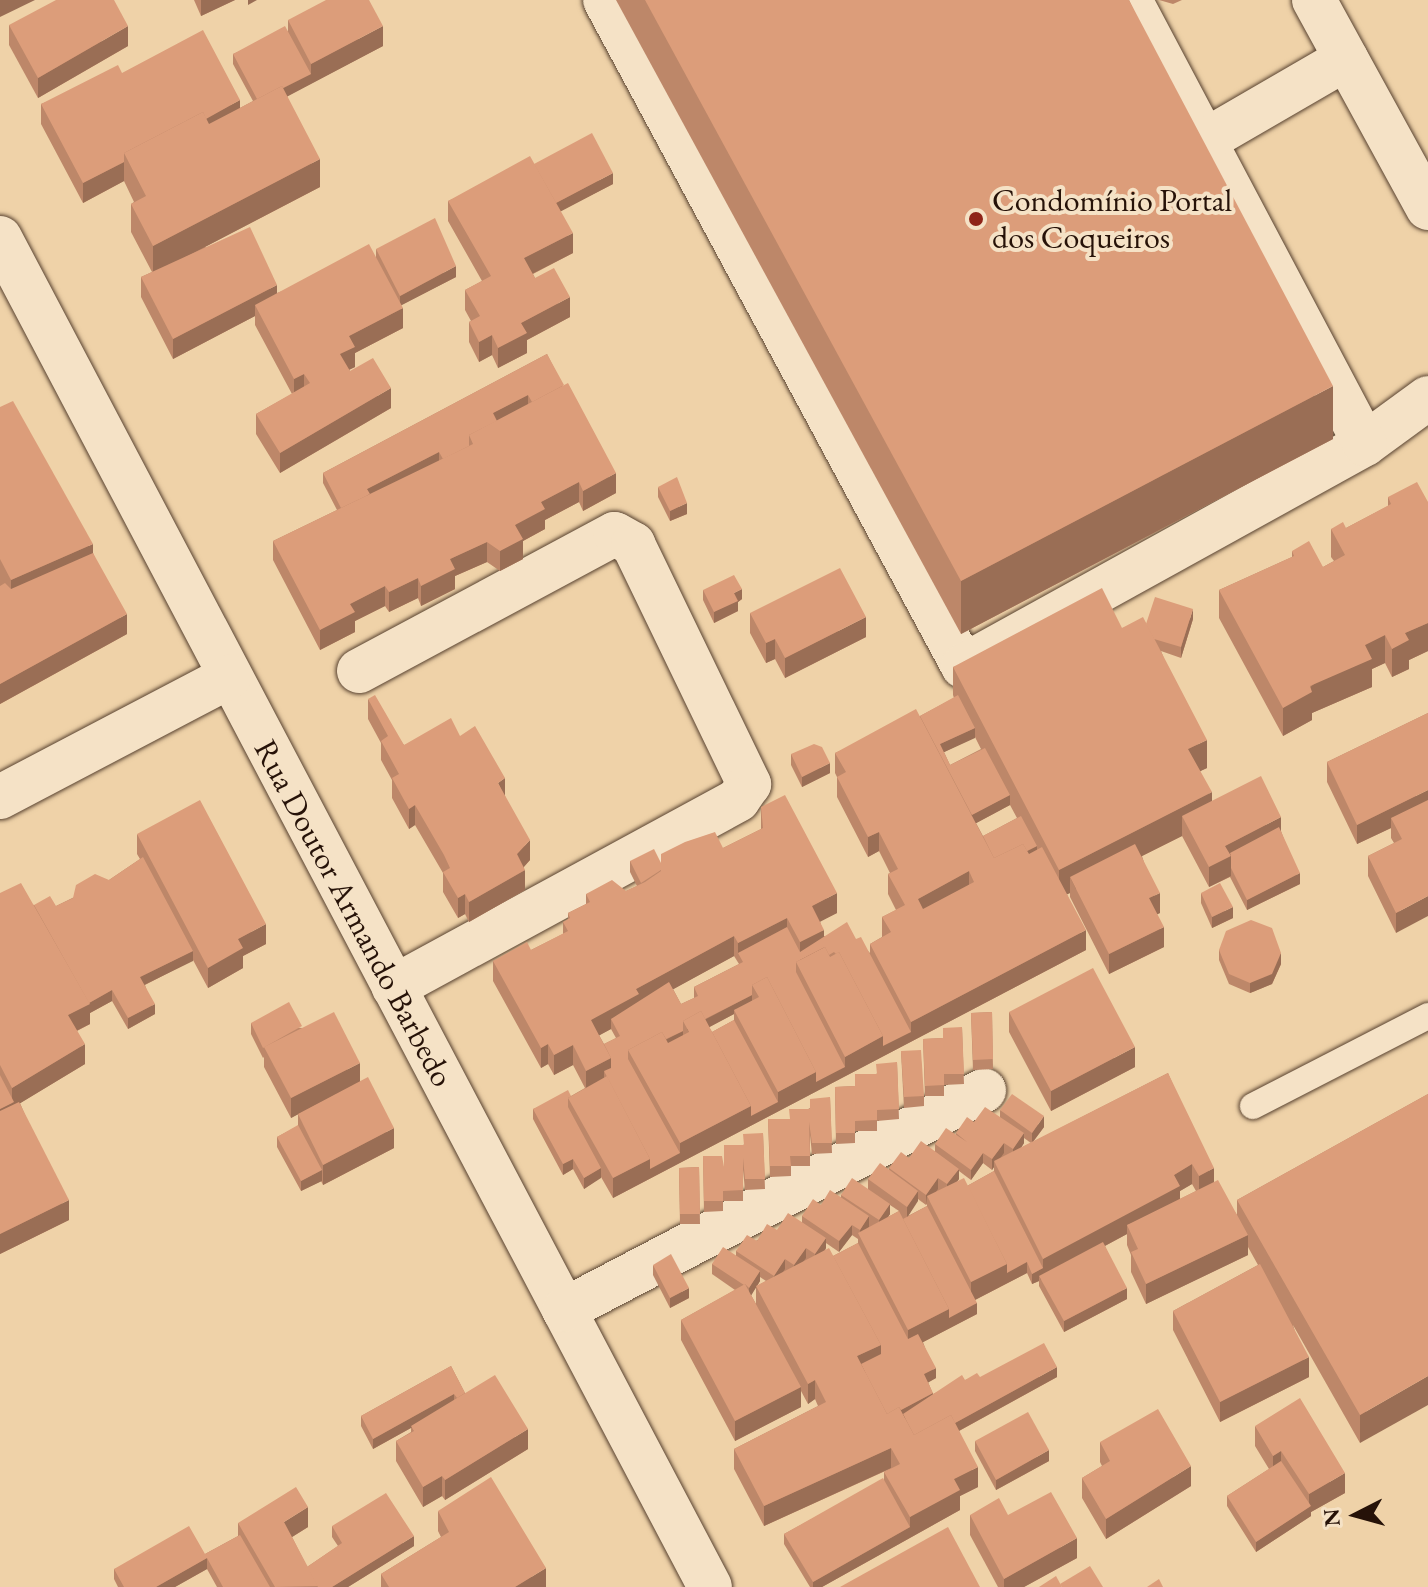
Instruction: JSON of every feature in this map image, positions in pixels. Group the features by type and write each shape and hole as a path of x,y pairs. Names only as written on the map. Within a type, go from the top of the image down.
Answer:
{"street":[{"path":"605,0 963,666 1365,444 1428,398"},
{"path":"1130,0 1365,444"},
{"path":"1314,0 1428,208"},
{"path":"1206,140 1346,59"},
{"name":"Rua Doutor Armando Barbedo","path":"0,238 710,1587"},
{"path":"359,671 615,534 633,544 749,784 738,800 393,987"},
{"path":"0,797 229,677"},
{"path":"564,1310 984,1090"}],"lane":[{"path":"1253,1106 1428,1016"}],"building":[{"path":"56,0 114,0 128,26 38,78 9,25"},
{"path":"326,0 369,0 383,26 311,64 288,20"},
{"name":"Condomínio Portal dos Coqueiros","path":"645,0 1129,0 1333,386 961,581"},
{"path":"285,26 311,74 257,99 233,54"},
{"path":"203,30 240,100 206,119 203,112 124,153 124,162 83,183 41,104 118,65 122,73"},
{"path":"282,86 320,159 153,246 131,204 146,196 124,153 203,112 209,124"},
{"path":"592,133 613,173 556,203 534,164"},
{"path":"530,156 573,233 524,258 535,278 554,268 570,297 521,323 527,333 498,348 492,335 479,342 469,322 480,316 465,290 491,276 448,201"},
{"path":"435,218 456,266 400,296 376,249"},
{"path":"250,227 277,285 173,339 141,277"},
{"path":"369,244 403,308 349,336 355,347 340,354 350,371 373,358 391,388 280,453 256,414 310,383 304,374 294,379 255,305"},
{"path":"547,354 564,385 532,402 528,395 493,413 497,421 469,435 469,446 443,459 439,452 367,489 370,494 341,508 323,473"},
{"path":"568,383 616,473 583,491 579,482 541,502 545,509 515,525 523,539 500,551 487,542 450,559 455,569 421,586 418,578 389,592 385,586 350,604 355,612 320,630 273,541 473,444 469,435"},
{"path":"13,401 93,544 11,580 0,559 0,407"},
{"path":"677,477 687,503 670,511 658,487"},
{"path":"1417,482 1428,502 1428,623 1405,633 1409,640 1392,649 1385,635 1365,645 1372,659 1310,686 1312,692 1283,708 1219,590 1294,556 1292,551 1309,541 1323,567 1345,555 1331,529 1343,522 1346,528 1391,504 1388,497"},
{"path":"93,553 127,614 0,684 0,586 5,583 11,589"},
{"path":"840,568 866,617 785,658 775,639 766,643 750,613"},
{"path":"734,575 742,589 734,593 738,601 714,612 703,590"},
{"path":"1102,588 1122,628 1143,617 1207,740 1188,749 1212,792 1059,870 953,667"},
{"path":"1155,597 1193,609 1181,647 1154,639 1146,624"},
{"path":"375,695 404,745 451,718 460,736 475,726 505,778 498,783 530,840 517,854 525,870 469,902 465,894 458,898 443,872 450,868 444,855 415,805 409,809 392,778 399,774 381,741 388,736 368,699"},
{"path":"958,695 975,728 940,744 950,765 985,748 1010,795 972,815 920,716"},
{"path":"916,709 994,858 1023,844 1029,854 1042,847 1086,930 911,1022 870,944 891,932 882,917 905,905 888,874 898,869 879,832 868,837 837,777 846,772 835,753","holes":["969,871 974,882 923,909 918,899"]},
{"path":"1428,713 1428,790 1357,825 1327,762"},
{"path":"814,744 822,747 830,763 802,777 791,754"},
{"path":"1261,776 1281,817 1225,846 1231,856 1209,867 1182,816"},
{"path":"785,795 837,893 812,906 824,930 800,942 787,918 738,943 734,936 636,989 639,994 591,1020 611,1058 586,1071 573,1045 554,1055 548,1044 541,1048 493,961 527,942 531,950 568,931 563,922 570,918 568,913 590,902 586,894 612,880 626,891 645,882 661,871 661,854 685,842 715,832 723,848 763,828 761,807"},
{"path":"200,800 266,924 238,939 243,948 208,968 137,834"},
{"path":"1428,800 1428,896 1396,913 1368,856 1402,839 1391,818"},
{"path":"1021,816 1037,846 1027,851 1023,844 994,858 983,836"},
{"path":"1279,827 1300,873 1247,900 1231,868 1230,853"},
{"path":"1135,844 1160,893 1149,898 1164,927 1109,954 1070,877"},
{"path":"654,849 661,870 641,883 630,861"},
{"path":"143,857 193,951 140,977 155,1004 128,1018 112,990 89,1003 34,905 50,896 56,906 73,898 76,885 95,874 109,880"},
{"path":"21,883 90,1004 68,1015 85,1044 12,1088 0,1065 0,893"},
{"path":"1220,883 1233,907 1212,917 1201,893"},
{"path":"1251,920 1272,928 1281,953 1272,974 1250,983 1229,974 1219,950 1226,931"},
{"path":"847,922 856,939 861,937 911,1032 883,1046 883,1036 839,952 829,955 825,947 796,962 796,972 845,1067 816,1082 816,1072 767,977 752,985 752,995 705,1019 701,1011 683,1021 683,1031 666,1039 662,1032 628,1050 628,1059 680,1153 650,1169 650,1159 604,1071 611,1068 611,1058 604,1044 620,1036 611,1019 669,982 681,1004 698,996 694,987 743,962 738,953 787,927 800,952"},
{"path":"825,947 830,957 839,952 883,1036 845,1057 796,962"},
{"path":"1093,968 1135,1047 1051,1091 1009,1012"},
{"path":"767,977 816,1072 778,1092 734,1010 759,997 752,985"},
{"path":"289,1002 302,1026 263,1048 251,1023"},
{"path":"701,1011 751,1106 680,1143 628,1050 662,1032 668,1043 689,1032 683,1021"},
{"path":"334,1012 360,1063 291,1098 264,1047"},
{"path":"992,1012 993,1059 973,1060 971,1013"},
{"path":"734,1020 778,1102 751,1116 751,1106 712,1032"},
{"path":"962,1027 964,1074 944,1074 944,1085 925,1086 923,1039 943,1038 943,1028"},
{"path":"921,1050 924,1096 904,1097 901,1051"},
{"path":"897,1062 899,1109 877,1110 877,1120 855,1121 855,1133 836,1133 835,1087 855,1086 855,1074 877,1074 876,1064"},
{"path":"1168,1073 1214,1168 1199,1176 1192,1164 1174,1175 1180,1186 1043,1259 994,1161"},
{"path":"0,1075 14,1102 0,1109"},
{"path":"607,1076 650,1159 613,1178 568,1098"},
{"path":"368,1077 394,1128 323,1165 298,1114"},
{"path":"568,1090 571,1096 568,1107 601,1168 584,1178 573,1159 563,1164 533,1109"},
{"path":"1012,1094 1044,1116 1032,1133 1000,1110"},
{"path":"1428,1094 1428,1376 1360,1415 1237,1200"},
{"path":"830,1097 832,1143 812,1143 809,1122 810,1156 790,1156 791,1166 770,1166 768,1119 790,1119 789,1109 810,1109 810,1099"},
{"path":"19,1102 69,1200 0,1234 0,1111"},
{"path":"985,1107 1024,1133 1013,1149 1004,1143 992,1159 983,1153 971,1170 935,1144 946,1128 967,1142 956,1133 967,1117 974,1122"},
{"path":"298,1125 322,1170 301,1181 277,1137"},
{"path":"763,1133 765,1179 745,1179 743,1158 743,1190 723,1191 723,1201 704,1201 703,1156 722,1156 724,1167 724,1145 744,1145 743,1134"},
{"path":"921,1141 959,1169 947,1184 938,1178 926,1195 889,1168 901,1152 909,1158"},
{"path":"880,1163 918,1191 907,1207 868,1179"},
{"path":"699,1167 700,1214 680,1214 679,1168"},
{"path":"994,1171 1043,1268 1032,1274 1027,1262 1007,1273 1007,1264 967,1186"},
{"path":"852,1178 890,1204 879,1220 841,1195"},
{"path":"964,1178 1007,1264 971,1282 927,1196"},
{"path":"1218,1180 1248,1235 1146,1284 1131,1252 1138,1249 1127,1225"},
{"path":"830,1190 869,1216 860,1230 852,1225 839,1241 802,1216 813,1199 821,1205"},
{"path":"927,1206 977,1303 949,1318 949,1309 903,1219"},
{"path":"899,1211 949,1309 908,1330 858,1233"},
{"path":"788,1213 826,1238 815,1254 806,1248 794,1265 785,1259 774,1276 736,1251 747,1235 757,1241 767,1224 777,1230"},
{"path":"1103,1242 1127,1288 1064,1321 1039,1276"},
{"path":"858,1243 908,1339 918,1334 936,1368 924,1374 933,1393 887,1414 861,1364 881,1354 881,1345 833,1256"},
{"path":"723,1247 760,1271 749,1288 712,1264"},
{"path":"829,1248 881,1345 857,1356 887,1414 899,1407 914,1435 951,1415 978,1467 954,1479 960,1490 910,1517 884,1472 900,1464 891,1448 764,1506 734,1449 826,1402 815,1380 808,1384 756,1286"},
{"path":"671,1254 689,1288 670,1298 653,1265"},
{"path":"1260,1264 1309,1357 1220,1402 1173,1311"},
{"path":"745,1284 801,1387 735,1421 681,1320"},
{"path":"1044,1343 1057,1367 955,1423 951,1415 914,1435 903,1414 962,1375 965,1380 977,1373 980,1377"},
{"path":"451,1366 465,1393 457,1398 454,1394 373,1439 361,1416"},
{"path":"495,1375 528,1429 445,1480 442,1476 423,1487 396,1441 414,1431 411,1426"},
{"path":"1300,1398 1345,1473 1309,1494 1281,1451 1273,1456 1255,1426"},
{"path":"1158,1409 1191,1466 1106,1519 1082,1478 1110,1461 1100,1442"},
{"path":"1028,1412 1049,1450 996,1480 975,1441"},
{"path":"1281,1461 1311,1506 1256,1542 1227,1496"},
{"path":"491,1477 546,1568 515,1587 389,1587 381,1574 449,1532 438,1511"},
{"path":"883,1478 910,1527 813,1582 784,1534"},
{"path":"296,1487 308,1507 284,1522 318,1586 275,1587 238,1523"},
{"path":"1051,1492 1077,1538 1004,1579 970,1515 999,1498 1008,1515"},
{"path":"386,1493 414,1536 332,1587 318,1587 307,1567 342,1543 332,1526"},
{"path":"189,1526 205,1554 240,1535 270,1587 223,1587 207,1558 156,1587 124,1587 114,1569"},
{"path":"948,1527 980,1587 840,1587"},
{"path":"1090,1566 1103,1587 1062,1587 1060,1584"},
{"path":"1056,1576 1062,1587 1039,1587"},
{"path":"1159,1579 1163,1587 1147,1587"}],"place":[{"name":"Condomínio Portal dos Coqueiros","path":"976,219"}]}
